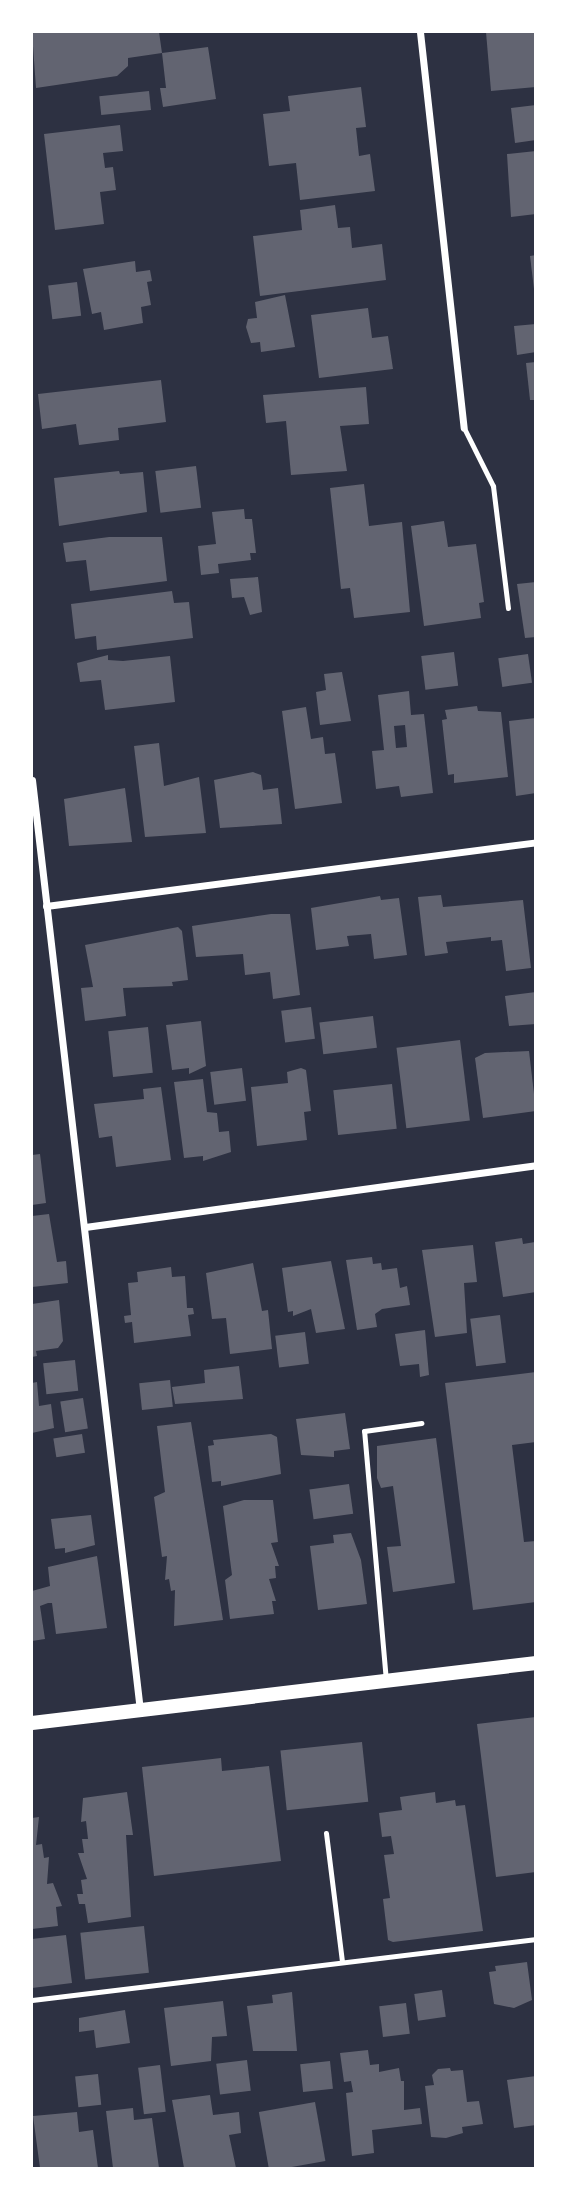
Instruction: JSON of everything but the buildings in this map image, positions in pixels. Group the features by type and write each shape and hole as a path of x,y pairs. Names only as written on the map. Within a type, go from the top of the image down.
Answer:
{"main road":[{"path":"32,1723 536,1663"}],"street":[{"path":"420,32 464,428"},
{"path":"32,780 140,1710"},
{"path":"46,906 536,842"},
{"path":"85,1227 536,1165"}],"lane":[{"path":"464,428 493,486 508,608"},
{"path":"386,1681 365,1431 421,1423"},
{"path":"326,1833 342,1962"},
{"path":"32,2000 536,1939"}]}
